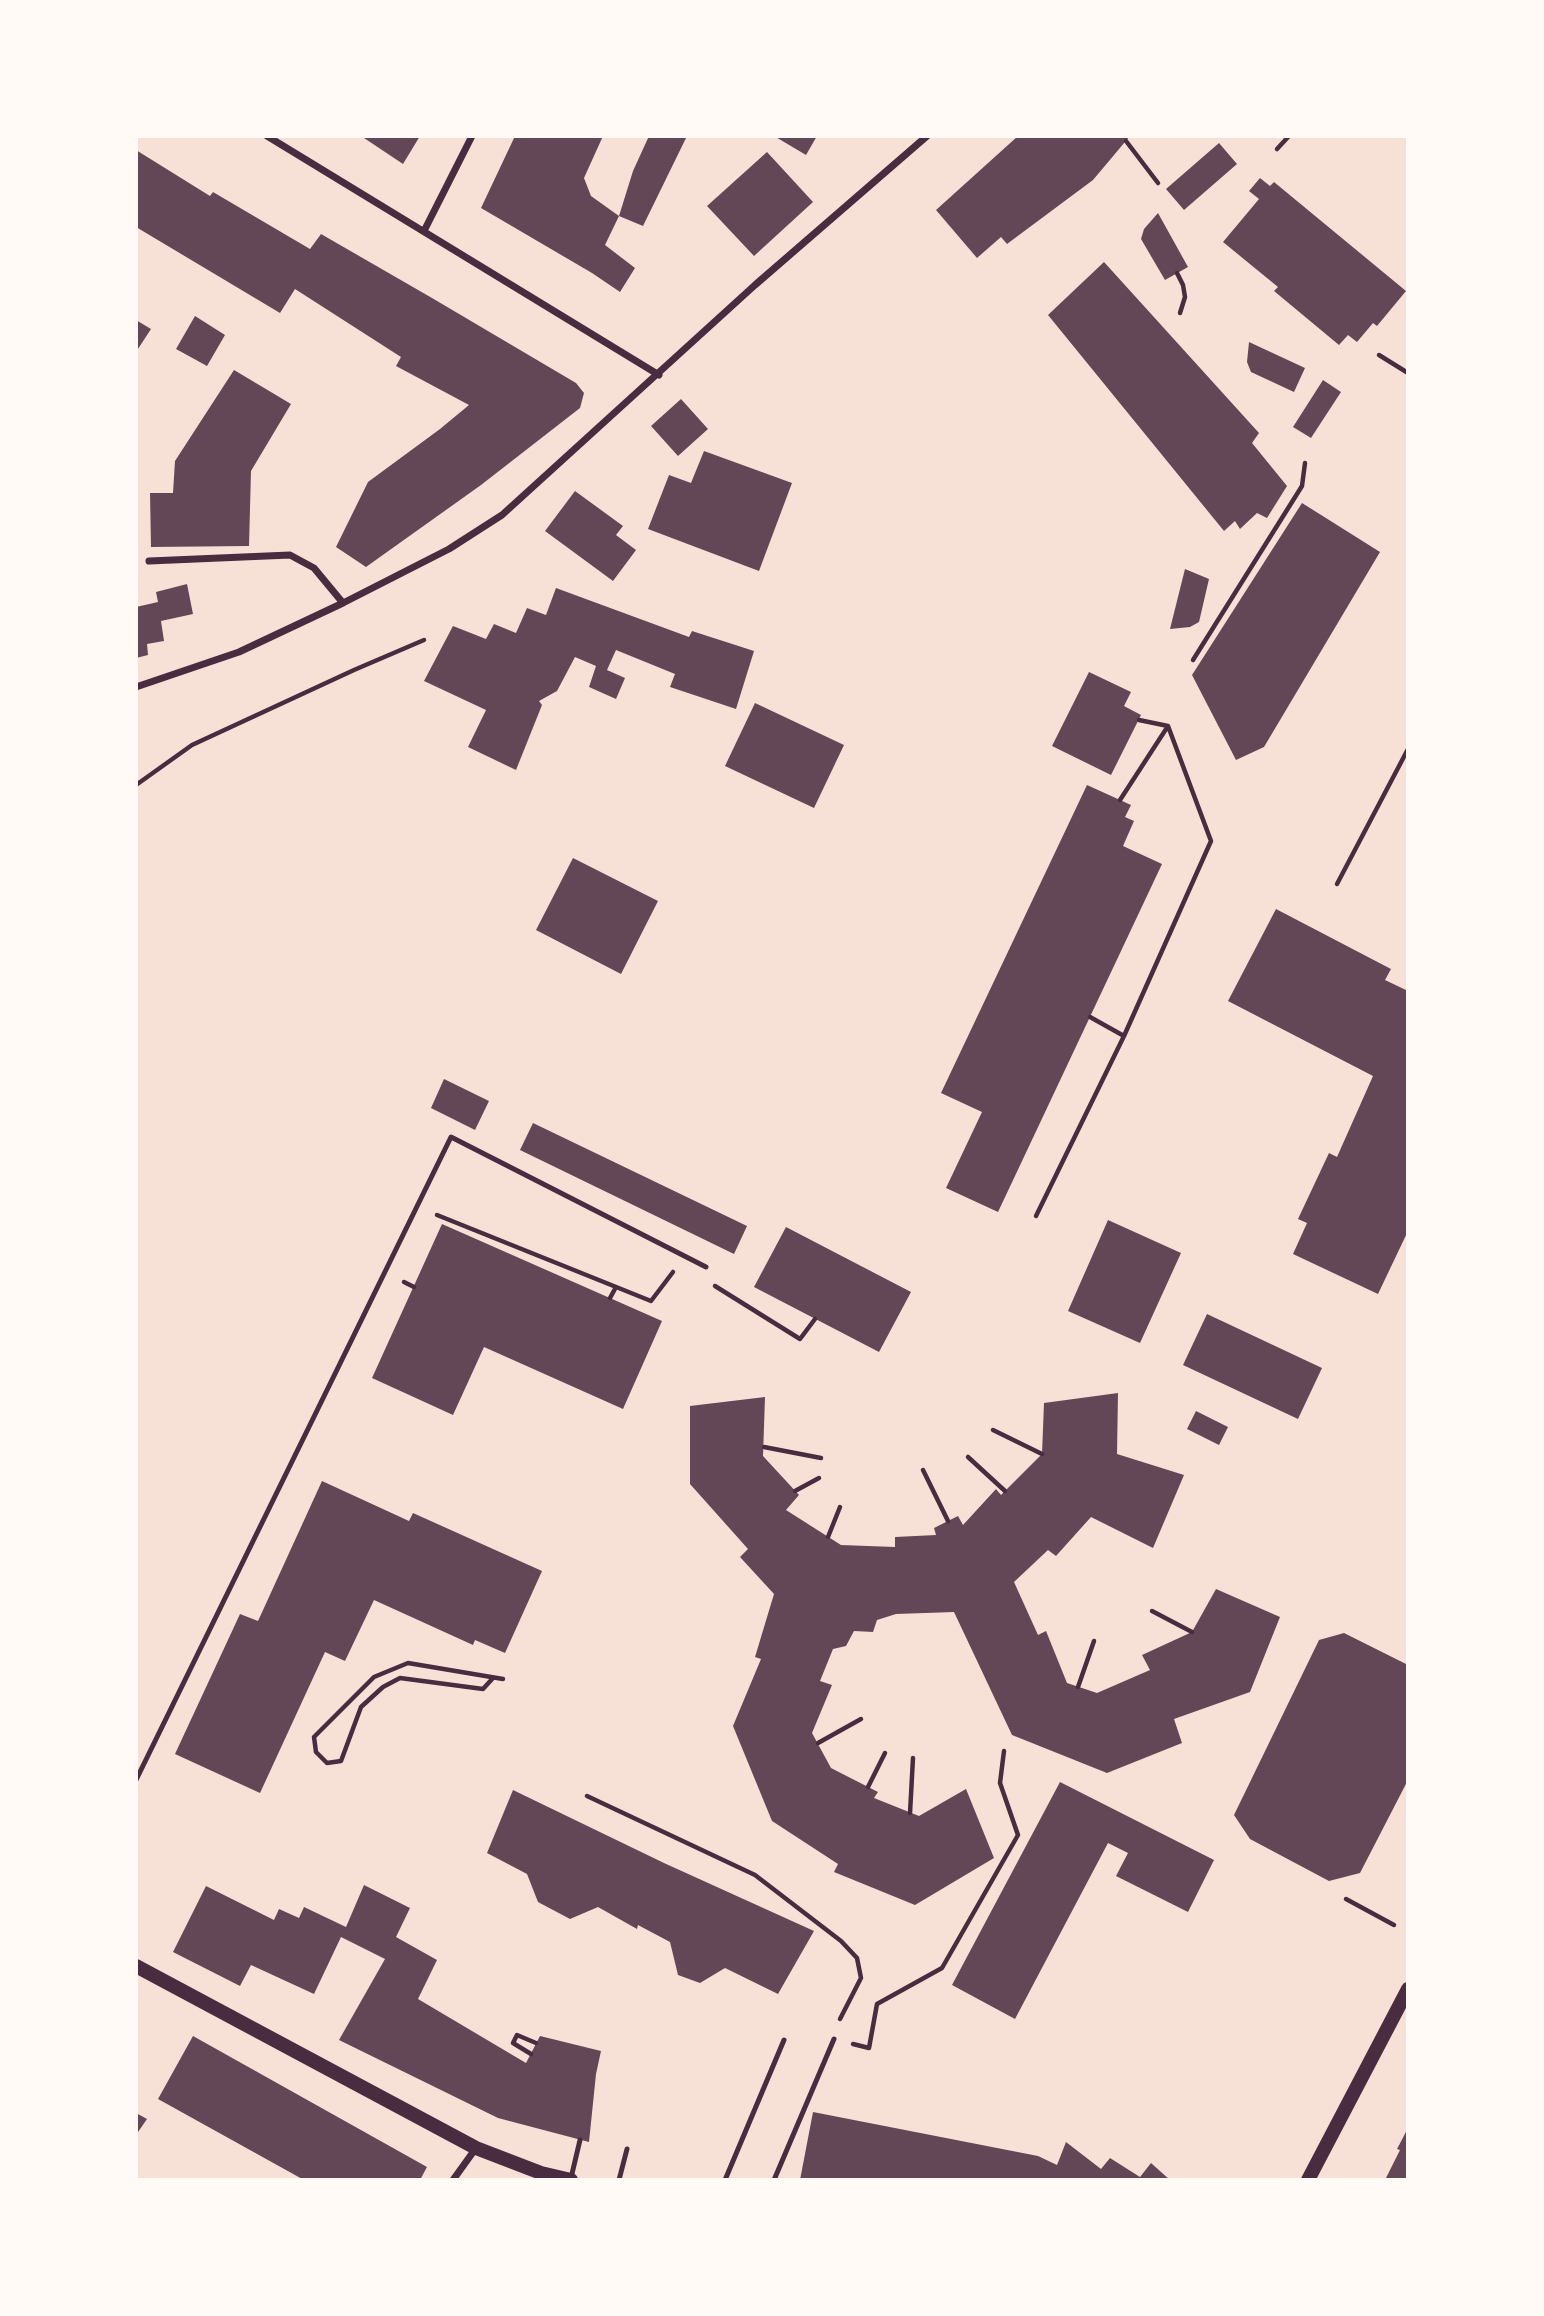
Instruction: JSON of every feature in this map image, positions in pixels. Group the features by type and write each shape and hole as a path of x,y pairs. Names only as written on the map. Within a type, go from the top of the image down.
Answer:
{"main road":[{"path":"136,1966 476,2148 541,2173 571,2179"},
{"path":"1308,2179 1408,1989"}],"street":[{"path":"267,136 659,375"},
{"path":"424,231 472,136"},
{"path":"136,687 239,652 343,603 449,548 502,515 755,285 927,136"},
{"path":"149,561 290,555 314,568 343,603"},
{"path":"453,2179 476,2148"}],"lane":[{"path":"136,1780 451,1137 706,1267"},
{"path":"774,2179 834,2039"},
{"path":"725,2179 784,2040"},
{"path":"571,2179 580,2140"},
{"path":"619,2179 627,2149"}],"path":[{"path":"1277,149 1289,136"},
{"path":"1126,141 1158,183"},
{"path":"1177,273 1185,297 1180,313"},
{"path":"1379,355 1408,373"},
{"path":"1193,660 1302,486 1305,463"},
{"path":"136,785 192,745 424,640"},
{"path":"1139,720 1168,726"},
{"path":"1120,800 1168,726"},
{"path":"1036,1216 1124,1036 1211,841 1168,726"},
{"path":"1337,884 1408,748"},
{"path":"1090,1017 1124,1036"},
{"path":"416,1207 651,1301 685,1256"},
{"path":"706,1267 716,1289 800,1339 815,1318"},
{"path":"610,1298 616,1287"},
{"path":"993,1430 1042,1454"},
{"path":"764,1447 821,1458"},
{"path":"968,1457 1005,1491"},
{"path":"923,1470 948,1521"},
{"path":"794,1491 819,1478"},
{"path":"828,1537 840,1507"},
{"path":"1152,1611 1192,1632"},
{"path":"1078,1687 1094,1641"},
{"path":"493,1678 483,1689 400,1678 383,1687 361,1707 341,1761 327,1763 316,1752 314,1737 373,1678 408,1663 502,1679"},
{"path":"818,1743 861,1719"},
{"path":"587,1796 755,1875 841,1941 857,1958 861,1978 842,2012 834,2039 869,2048 877,2004 942,1968 1018,1835 1000,1783 1004,1751"},
{"path":"868,1787 885,1753"},
{"path":"910,1813 913,1758"},
{"path":"1346,1899 1394,1925"},
{"path":"531,2054 513,2043 517,2035 536,2043"}],"building":[{"path":"361,136 420,136 403,164"},
{"path":"515,136 603,136 584,178 591,196 619,216 605,245 635,268 620,292 481,208"},
{"path":"649,136 687,136 643,226 619,216 633,171"},
{"path":"774,136 817,136 806,155"},
{"path":"1018,136 1130,136 1093,180 1007,244 1001,237 977,258 936,210"},
{"path":"1219,143 1237,164 1184,210 1166,189"},
{"path":"136,150 210,196 213,192 310,249 321,234 432,298 576,383 584,393 580,408 481,485 366,567 336,547 368,482 469,405 396,366 401,357 295,289 280,313 136,227"},
{"path":"767,152 813,202 754,256 707,206"},
{"path":"1260,178 1270,186 1274,182 1406,291 1377,326 1373,323 1357,342 1348,335 1339,345 1274,291 1278,287 1223,242 1259,199 1249,191"},
{"path":"1158,213 1188,267 1165,280 1141,239 1144,229"},
{"path":"1104,262 1259,433 1252,443 1287,486 1267,518 1257,513 1240,529 1235,521 1224,531 1048,315"},
{"path":"195,316 225,335 207,366 176,349"},
{"path":"136,320 151,329 136,352"},
{"path":"1249,342 1305,368 1294,392 1251,372 1247,362"},
{"path":"234,370 291,404 251,471 249,546 151,547 150,493 173,493 175,461"},
{"path":"1323,380 1341,392 1311,438 1293,427"},
{"path":"681,399 708,429 678,456 651,426"},
{"path":"704,451 792,483 759,571 648,529 669,475 691,483"},
{"path":"575,491 623,526 616,535 636,550 613,581 545,531"},
{"path":"1302,503 1380,552 1264,747 1236,760 1192,675"},
{"path":"1185,569 1209,579 1199,622 1190,627 1170,629"},
{"path":"187,584 193,614 161,621 164,641 147,644 148,655 136,658 136,607 158,602 156,592"},
{"path":"556,588 689,637 692,631 754,651 736,709 670,687 675,674 616,650 607,670 625,678 616,699 589,687 596,666 575,657 557,691 539,701 542,705 516,770 468,747 486,710 424,681 453,626 486,639 494,624 516,633 527,608 546,615"},
{"path":"1089,672 1131,692 1124,706 1141,715 1111,775 1052,746"},
{"path":"755,703 844,745 814,808 725,766"},
{"path":"1087,785 1131,805 1125,817 1134,821 1123,846 1162,864 998,1212 946,1188 982,1112 941,1093"},
{"path":"573,858 658,901 621,974 536,930"},
{"path":"1276,909 1391,969 1385,980 1408,991 1408,1231 1378,1294 1293,1254 1307,1223 1298,1219 1329,1153 1337,1157 1373,1076 1228,1001"},
{"path":"444,1079 489,1101 475,1130 431,1108"},
{"path":"533,1123 747,1226 734,1254 520,1150"},
{"path":"1108,1220 1181,1253 1140,1343 1068,1311"},
{"path":"442,1224 662,1321 623,1409 484,1347 453,1415 372,1378"},
{"path":"786,1227 911,1292 879,1352 754,1287"},
{"path":"1207,1314 1322,1368 1298,1419 1183,1365"},
{"path":"1118,1393 1117,1454 1184,1475 1153,1548 1091,1517 1056,1556 1048,1550 1014,1582 1038,1635 1046,1631 1067,1683 1097,1693 1150,1670 1142,1655 1192,1632 1216,1589 1280,1617 1250,1692 1174,1719 1182,1743 1107,1773 1012,1735 954,1612 896,1614 877,1620 873,1632 854,1631 846,1646 833,1649 820,1681 832,1685 812,1733 831,1768 878,1792 874,1798 919,1816 966,1789 994,1858 915,1905 834,1872 838,1864 772,1821 733,1726 761,1659 755,1657 774,1594 740,1557 748,1549 690,1484 690,1406 765,1397 763,1456 799,1495 786,1510 841,1545 895,1547 895,1537 936,1535 934,1528 958,1516 963,1525 996,1489 1001,1495 1042,1454 1044,1403"},
{"path":"1196,1411 1228,1427 1219,1445 1187,1429"},
{"path":"322,1481 409,1521 413,1513 542,1571 505,1653 475,1640 473,1645 374,1600 345,1661 325,1652 260,1793 175,1754 240,1614 258,1621"},
{"path":"1344,1633 1408,1665 1408,1780 1360,1873 1329,1881 1250,1839 1234,1815 1319,1640"},
{"path":"1060,1782 1214,1860 1188,1912 1116,1876 1128,1853 1108,1843 1015,2019 952,1985"},
{"path":"513,1790 814,1931 778,1994 725,1968 700,1983 678,1975 670,1942 638,1925 637,1929 598,1907 570,1919 538,1902 527,1874 487,1853"},
{"path":"364,1885 410,1908 396,1937 437,1960 418,1999 526,2063 540,2036 601,2051 589,2142 498,2118 339,2040 385,1959 341,1937 314,1994 251,1965 240,1986 173,1952 206,1886 274,1920 279,1909 299,1918 304,1907 346,1927"},
{"path":"193,2036 427,2167 420,2180 304,2180 158,2099"},
{"path":"813,2112 1038,2156 1057,2165 1066,2142 1101,2169 1110,2158 1140,2177 1151,2163 1170,2180 800,2180"},
{"path":"136,2113 147,2119 136,2135"},
{"path":"1408,2128 1408,2180 1385,2180 1400,2150 1397,2149"}]}
